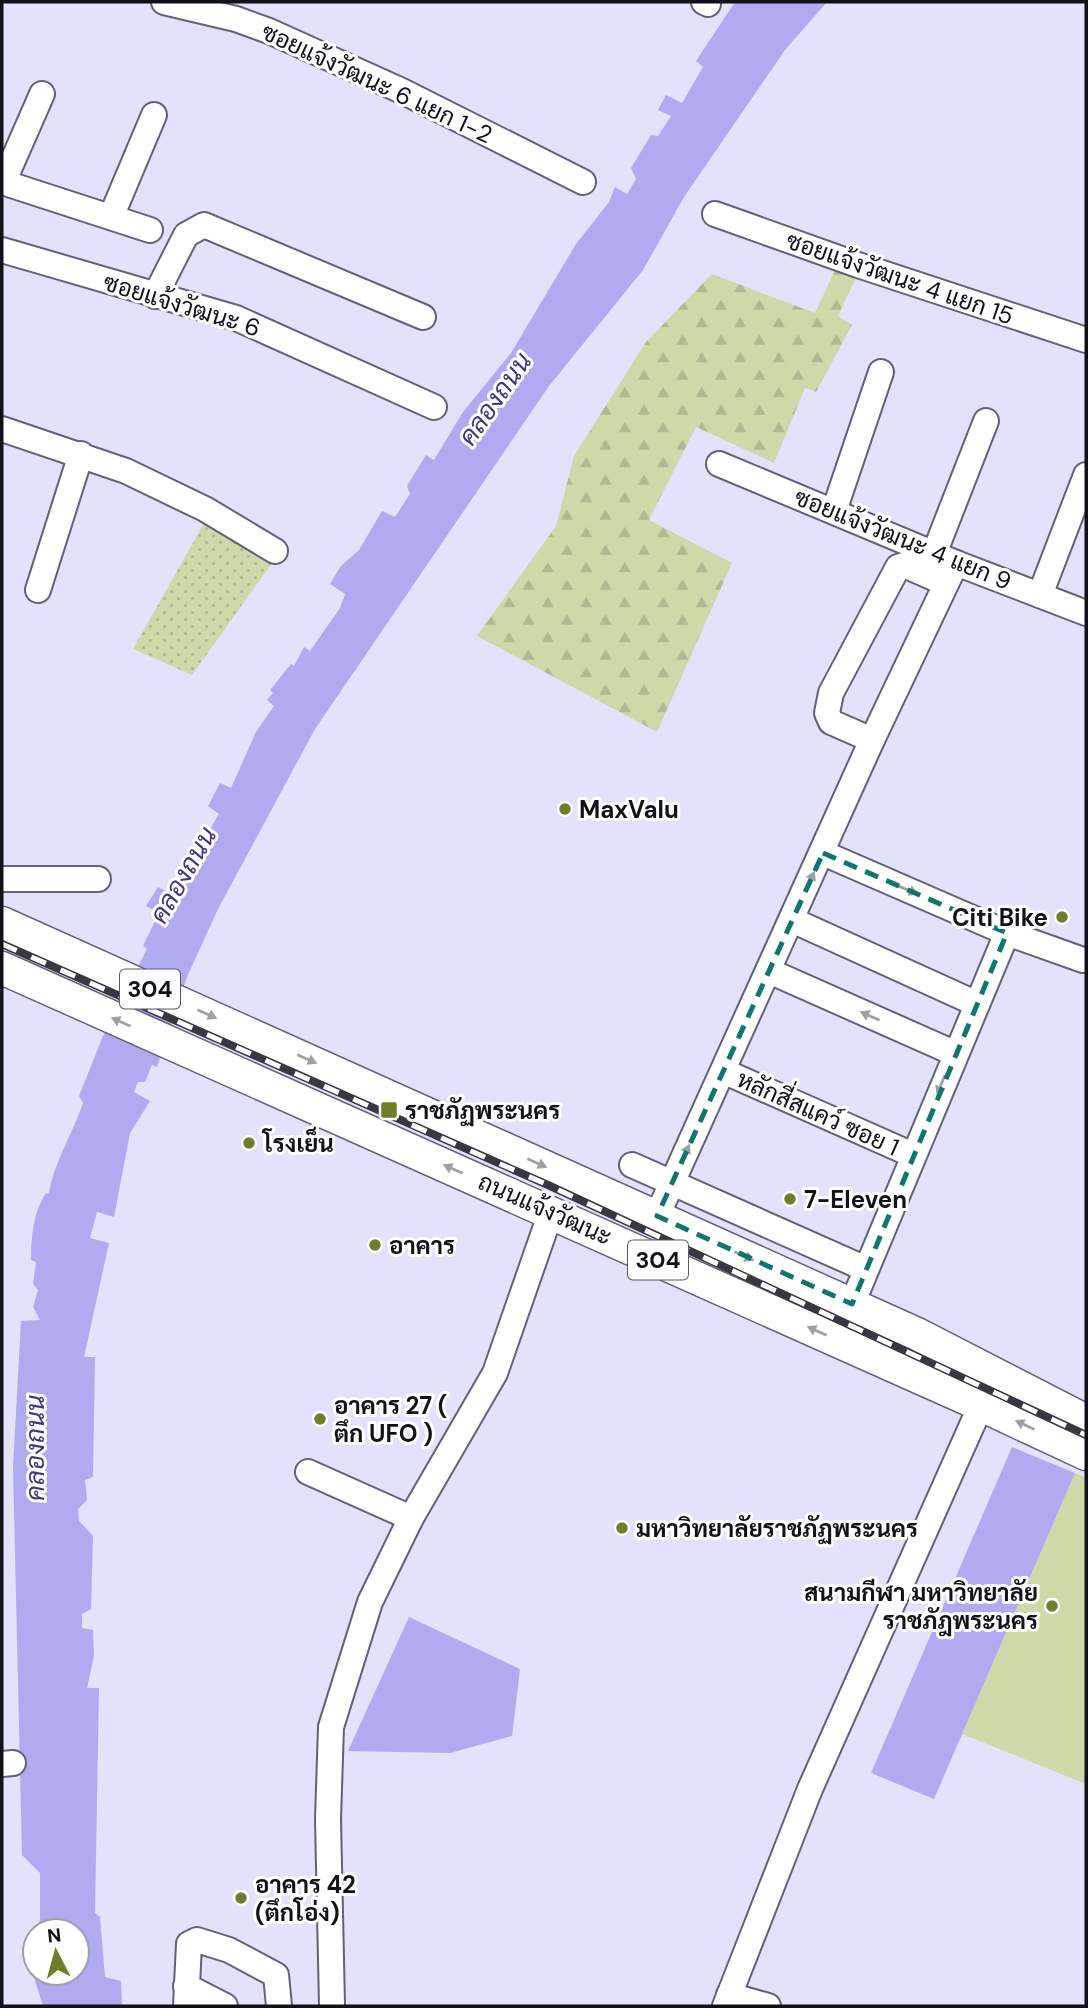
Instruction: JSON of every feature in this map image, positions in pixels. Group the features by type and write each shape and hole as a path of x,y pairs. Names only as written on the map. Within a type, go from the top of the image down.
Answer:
{"main road":[{"name":"ถนนแจ้งวัฒนะ","path":"2,923 961,1354 1019,1388 1086,1421"},
{"name":"ถนนแจ้งวัฒนะ","path":"2,968 1086,1454"},
{"name":"ถนนแจ้งวัฒนะ","path":"961,1354 1024,1373 1086,1399"}],"street":[{"name":"ซอยแจ้งวัฒนะ 6 แยก 1-2","path":"164,2 208,7 337,61 583,182"},
{"path":"42,94 2,182 150,230"},
{"path":"111,217 154,115"},
{"name":"ซอยแจ้งวัฒนะ 4 แยก 15","path":"715,214 858,265 1086,340"},
{"path":"155,296 186,234 204,225 423,317"},
{"name":"ซอยแจ้งวัฒนะ 6","path":"2,250 236,318 434,407"},
{"path":"834,511 881,372"},
{"path":"657,1216 823,853 945,567 986,421"},
{"path":"2,429 126,471 205,509 275,551"},
{"path":"38,590 81,454"},
{"name":"ซอยแจ้งวัฒนะ 4 แยก 9","path":"719,464 834,511 945,567 1041,595 1086,613"},
{"path":"1041,595 1086,475"},
{"path":"872,740 831,722 827,713 831,693 898,567 945,567"},
{"path":"823,853 1007,933 1083,960"},
{"path":"2,879 98,879"},
{"path":"792,920 977,1004"},
{"path":"852,1304 954,1053 1007,933"},
{"path":"769,971 954,1053"},
{"name":"หลักสี่สแคว์ ซอย 1","path":"723,1072 913,1155"},
{"path":"632,1165 866,1269"},
{"path":"332,2006 328,1819 331,1727 370,1602 411,1518 495,1373 551,1212"},
{"path":"768,2006 727,2000 810,1789 981,1405"},
{"path":"308,1472 411,1518"},
{"path":"225,2006 186,1996 189,1944 197,1940 229,1950 276,1975 279,2006"}],"highlighted area":[{"path":"823,853 1007,933 852,1304 657,1216"}],"green space":[{"path":"837,266 856,278 838,316 852,325 816,392 805,388 774,463 696,427 649,520 732,563 657,732 477,636 556,526 574,456 646,342 712,274 815,313"},
{"path":"204,523 272,563 192,675 133,649"},
{"name":"สนามกีฬา มหาวิทยาลัย ราชภัฎพระนคร","path":"1075,1473 1086,1478 1086,1784 962,1734"}],"water":[{"name":"คลองถนน","path":"735,2 827,2 785,50 684,197 643,270 549,386 315,729 218,909 187,977 157,1067 152,1065 145,1082 138,1082 134,1092 150,1101 130,1133 114,1217 97,1212 90,1238 109,1243 84,1357 95,1357 93,1477 85,1480 87,1500 78,1509 79,1521 93,1536 91,1609 82,1614 82,1628 93,1630 94,1656 87,1688 99,1688 95,1913 100,1917 105,1977 121,1981 122,2006 43,2006 37,1987 91,1987 91,1917 40,1917 40,1873 22,1855 13,1467 21,1321 40,1320 33,1307 38,1290 33,1284 36,1262 31,1260 35,1218 45,1194 49,1193 55,1170 79,1114 83,1103 79,1096 103,1036 147,949 143,946 159,913 146,906 158,887 172,894 219,814 208,806 220,783 231,788 256,732 274,706 267,700 273,693 270,690 291,664 294,666 304,647 310,651 340,608 345,594 330,584 340,567 359,550 382,511 395,517 410,494 407,486 426,455 434,460 463,412 511,353 576,244 609,202 615,187 627,194 636,179 631,168 651,135 658,136 671,116 658,110 666,95 682,103 703,67 696,61"},
{"path":"1012,1447 1075,1473 934,1799 871,1773"},
{"path":"409,1617 520,1669 512,1736 450,1753 348,1751"}],"railway":[{"path":"2,944 548,1185 1086,1435"}],"place":[{"name":"MaxValu","path":"565,809"},
{"name":"Citi Bike","path":"1062,917"},
{"name":"ราชภัฏพระนคร","path":"389,1110"},
{"name":"โรงเย็น","path":"249,1143"},
{"name":"7-Eleven","path":"790,1199"},
{"name":"อาคาร","path":"375,1245"},
{"name":"อาคาร 27 ( ตึก UFO )","path":"320,1419"},
{"name":"มหาวิทยาลัยราชภัฏพระนคร","path":"622,1528"},
{"name":"สนามกีฬา มหาวิทยาลัย ราชภัฎพระนคร","path":"1052,1606"},
{"name":"อาคาร 42 (ตึกโอ่ง)","path":"241,1898"}]}
